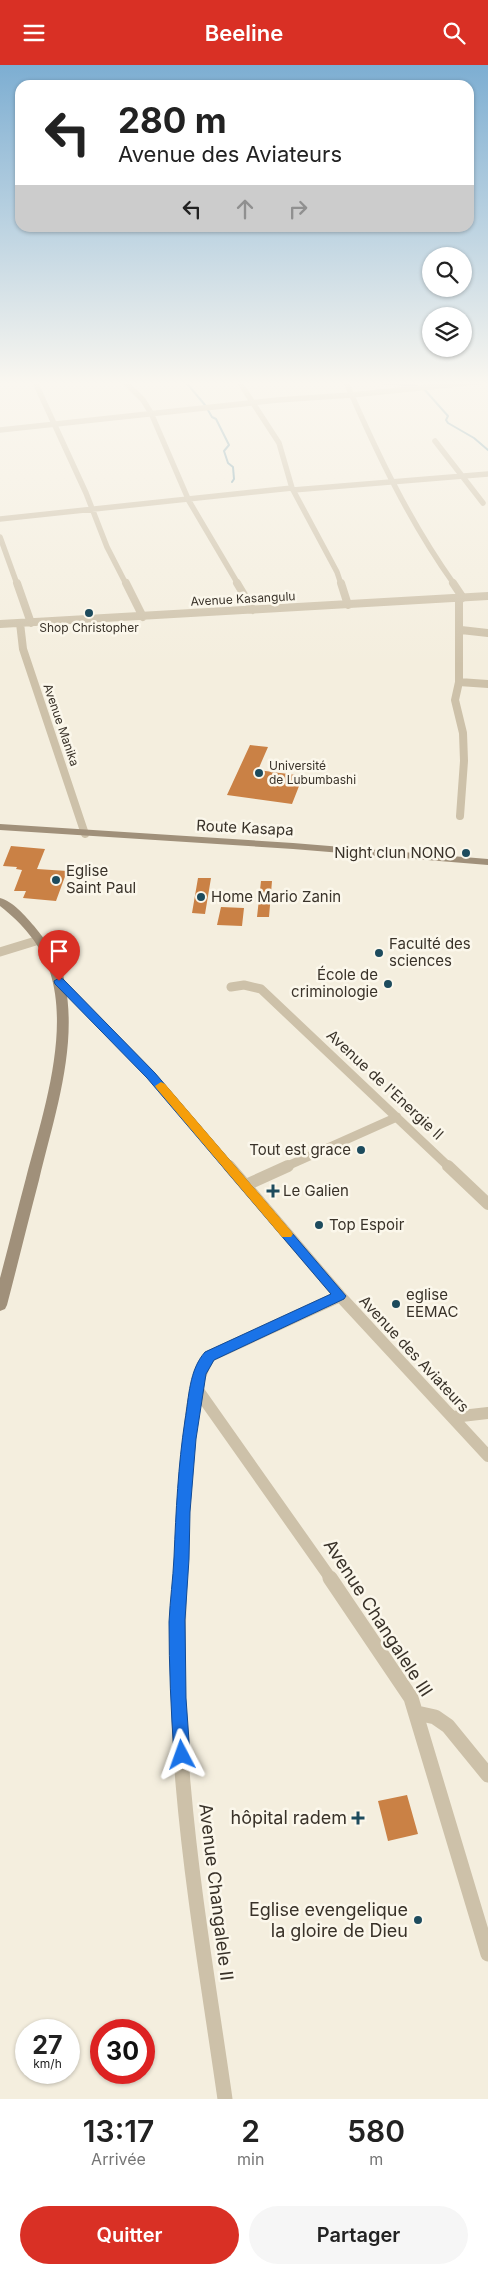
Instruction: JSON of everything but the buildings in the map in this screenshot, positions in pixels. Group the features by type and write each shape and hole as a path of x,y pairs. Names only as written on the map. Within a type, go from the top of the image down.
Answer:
{"street":[{"path":"76,475 121,577 143,617"},
{"path":"178,475 189,501 253,610"},
{"path":"288,475 292,489 337,572 348,605"},
{"path":"389,475 426,545 461,598 459,682 455,699 462,728 464,761 460,816"},
{"path":"0,519 90,508 189,501 292,489 480,475"},
{"path":"463,477 483,503"},
{"path":"0,537 31,623"},
{"name":"Avenue Kasangulu","path":"0,624 488,596"},
{"name":"Avenue Manika","path":"20,623 23,649 85,834"},
{"path":"460,630 488,633"},
{"path":"459,682 488,684"},
{"name":"Route Kasapa","path":"0,827 293,846 488,862"},
{"path":"0,901 24,921 39,941 59,981 61,1017 58,1070 38,1159 0,1305"},
{"path":"0,952 39,941"},
{"name":"Avenue des Aviateurs","path":"59,981 151,1075 340,1296 488,1456"},
{"name":"Avenue de l'Energie II","path":"231,987 244,985 261,989 488,1204"},
{"path":"246,1185 397,1117"},
{"name":"Avenue Changalele II","path":"225,2099 187,1826 178,1698 177,1620 182,1559 182,1512 189,1439 203,1363 210,1356 340,1296"},
{"name":"Avenue Changalele III","path":"197,1389 353,1610 410,1698 417,1713 488,1953"},
{"path":"453,1417 488,1413"},
{"path":"417,1713 435,1717 448,1726 488,1775"}],"waterway":[{"path":"232,482 234,475"}],"slow traffic":[{"path":"161,1086 286,1234"}],"place":[{"name":"Shop Christopher","path":"89,613"},
{"name":"Université de Lubumbashi","path":"259,773"},
{"name":"Night clun NONO","path":"466,853"},
{"name":"Eglise Saint Paul","path":"56,880"},
{"name":"Home Mario Zanin","path":"201,897"},
{"name":"Faculté des sciences","path":"379,953"},
{"name":"École de criminologie","path":"388,984"},
{"name":"Tout est grace","path":"361,1150"},
{"name":"Le Galien","path":"273,1191"},
{"name":"Top Espoir","path":"319,1225"},
{"name":"eglise EEMAC","path":"396,1304"},
{"name":"hôpital radem","path":"358,1818"},
{"name":"Eglise evengelique la gloire de Dieu","path":"418,1920"}],"route":[{"path":"59,981 151,1075 340,1296 228,1346 210,1356 203,1363 199,1374 189,1439 182,1512 182,1559 177,1620 178,1698 182,1755"}]}
